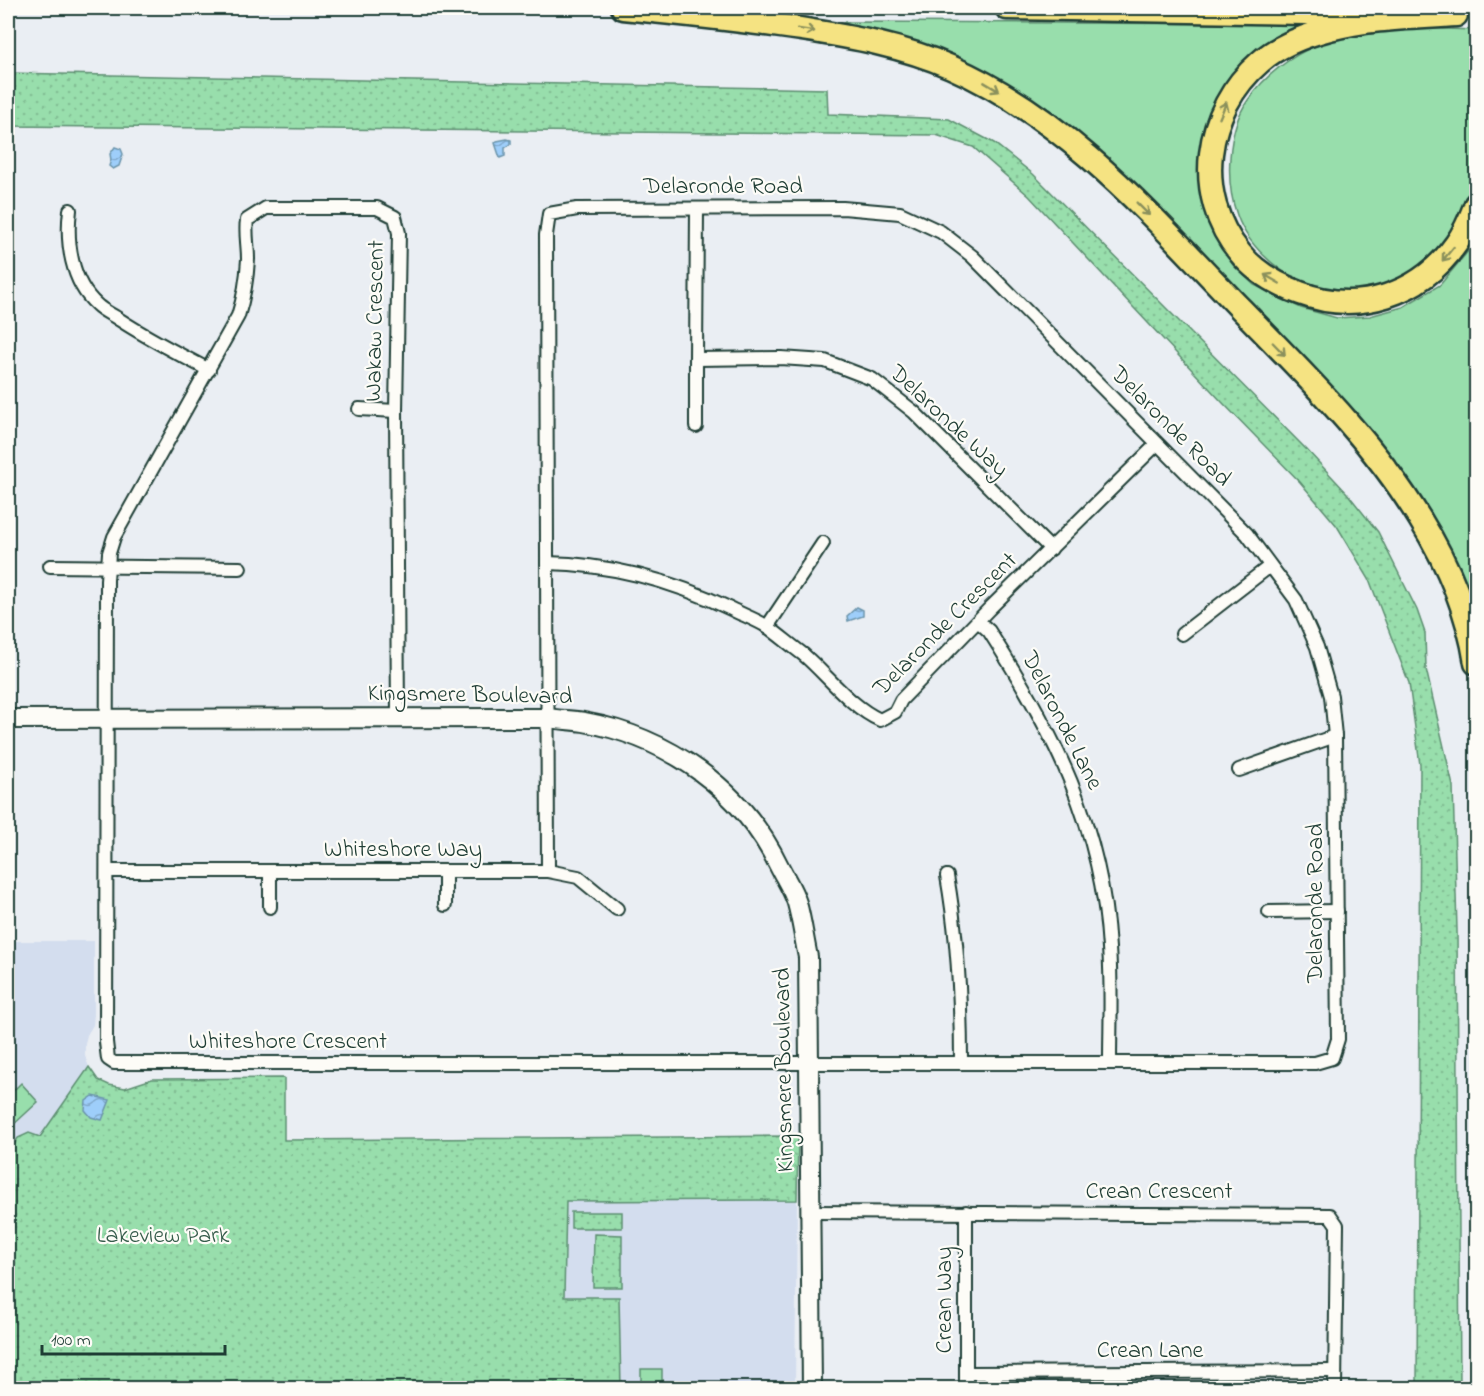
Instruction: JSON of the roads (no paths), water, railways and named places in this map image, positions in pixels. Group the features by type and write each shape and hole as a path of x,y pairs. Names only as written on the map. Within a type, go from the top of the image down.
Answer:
{"highway":[{"path":"623,8 791,28 900,48 925,56 981,81 1012,99 1070,140 1117,183 1209,277 1301,372 1374,453 1420,518 1441,557 1463,607 1472,637 1476,663"},
{"path":"1007,8 1466,15"},
{"path":"1466,15 1388,19 1330,29 1282,48 1261,61 1243,79 1227,101 1216,125 1210,177 1213,205 1224,232 1240,255 1259,272 1287,288 1335,302 1362,302 1384,298 1424,277 1441,263 1457,244 1476,204"}],"street":[{"name":"Delaronde Road","path":"548,718 546,235 549,214 577,208 697,210 843,207 900,213 942,232 972,256 1247,534 1296,600 1317,647 1331,696 1335,736 1338,1039 1332,1058 1315,1063 809,1064"},
{"name":"Wakaw Crescent","path":"108,718 109,553 114,537 238,316 245,295 248,256 245,231 247,220 266,208 377,208 395,217 399,233 396,411 398,717"},
{"path":"70,210 67,232 71,256 84,290 97,305 141,333 209,370"},
{"path":"696,426 697,210"},
{"name":"Delaronde Way","path":"696,359 781,358 825,361 872,379 914,412 1051,549"},
{"path":"359,409 396,411"},
{"name":"Delaronde Crescent","path":"547,563 609,568 654,578 715,601 767,627 805,656 865,713 880,720 895,711 900,700 1157,444"},
{"path":"767,627 823,543"},
{"path":"50,566 240,567"},
{"path":"1182,634 1270,566"},
{"name":"Delaronde Lane","path":"978,621 989,631 1040,714 1064,764 1087,822 1102,886 1109,948 1110,1063"},
{"name":"Whiteshore Crescent","path":"108,718 106,1052 108,1059 114,1063 809,1064"},
{"path":"548,718 548,871"},
{"name":"Kingsmere Boulevard","path":"8,719 548,718 583,722 651,741 708,776 740,806 768,842 796,901 808,957 812,1389"},
{"path":"1239,770 1335,736"},
{"name":"Whiteshore Way","path":"107,871 548,871 578,878 617,909"},
{"path":"445,871 445,905"},
{"path":"270,872 270,907"},
{"path":"947,876 955,924 961,999 961,1063"},
{"path":"1269,912 1337,911"},
{"name":"Crean Crescent","path":"812,1212 1329,1215 1337,1225 1335,1389"},
{"name":"Crean Way","path":"966,1212 966,1389"},
{"name":"Crean Lane","path":"966,1373 1335,1371"}],"water":[{"path":"511,140 511,144 505,148 505,156 500,158 495,143"},
{"path":"115,147 121,149 123,154 119,166 113,169 109,166 110,154"},
{"path":"857,607 863,610 863,616 848,621 847,616"},
{"path":"93,1096 110,1100 102,1120 91,1117 85,1110 86,1101"}],"park label":[{"name":"Lakeview Park","path":"163,1236"}]}
